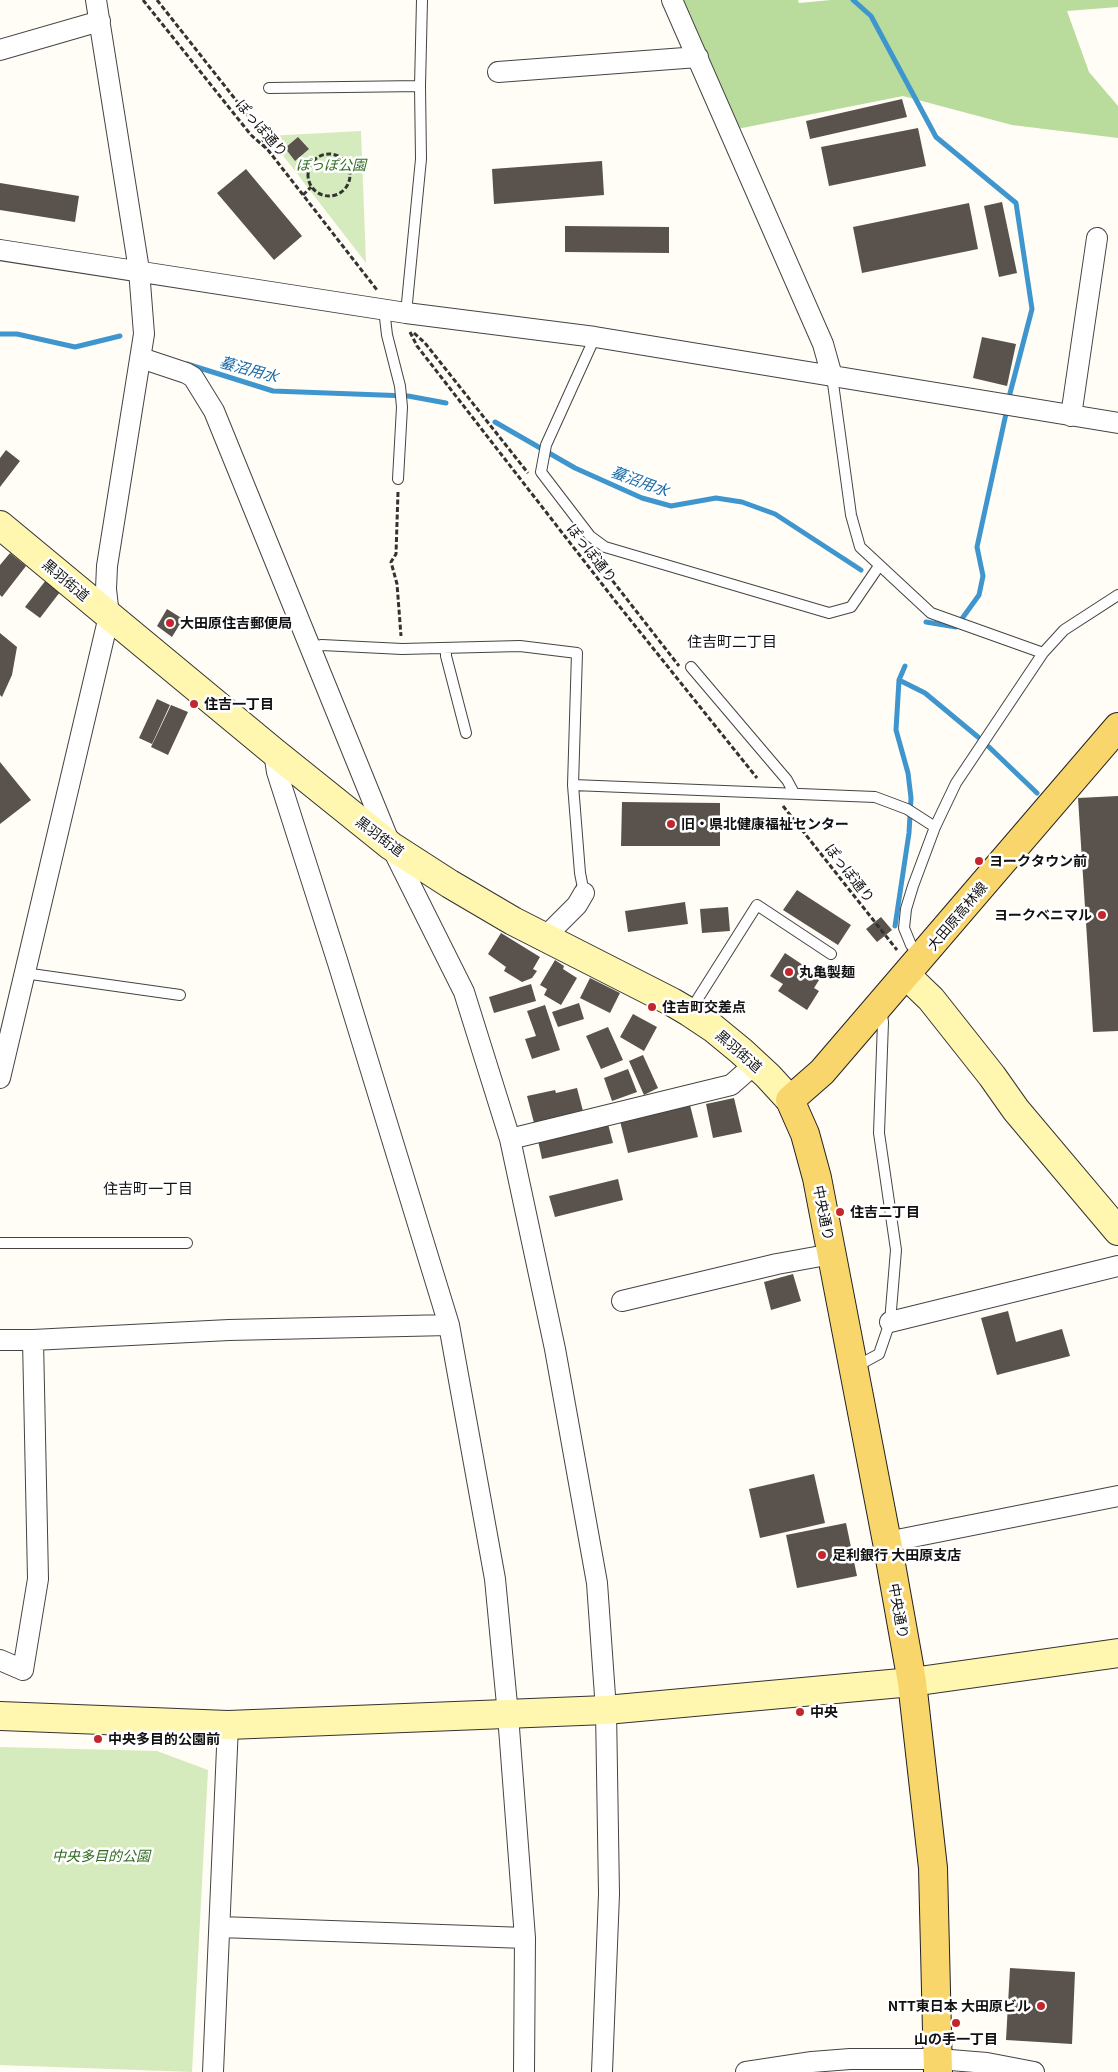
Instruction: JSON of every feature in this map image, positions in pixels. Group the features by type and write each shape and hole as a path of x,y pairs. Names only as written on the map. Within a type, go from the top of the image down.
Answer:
{"main road":[{"name":"大田原高林線","path":"790,1100 818,1076 880,1005 909,962 1118,727"},
{"name":"中央通り","path":"790,1100 805,1134 817,1178 912,1682 933,1868 938,2066"}],"street":[{"path":"0,1078 110,616 106,589 107,566 144,334 139,270 96,0"},
{"path":"672,0 823,344 832,376"},
{"path":"0,50 100,21"},
{"path":"498,72 698,57"},
{"path":"1071,416 1097,238"},
{"path":"0,250 382,302 407,320 595,336 1118,423"},
{"path":"141,358 193,377 214,411 391,846 464,992 510,1139 555,1350 598,1584 606,1710 609,1894 602,2072"},
{"name":"黒羽街道","path":"0,525 274,752 391,846 450,884 544,938 690,1012 713,1028 755,1064 790,1100"},
{"path":"274,752 277,772 338,963 449,1325 495,1579 508,1715 525,1938 524,2072"},
{"path":"544,938 584,893"},
{"path":"909,962 931,999 992,1076 1016,1110 1118,1231"},
{"path":"510,1139 731,1085 755,1064"},
{"path":"622,1301 777,1264 832,1254"},
{"path":"890,1322 1118,1266"},
{"path":"0,1340 229,1330 449,1325"},
{"path":"0,1660 23,1670 38,1579 33,1340"},
{"path":"887,1542 1118,1496"},
{"path":"0,1716 228,1725 606,1710 912,1682 1118,1654"},
{"path":"213,2072 228,1725"},
{"path":"220,1927 525,1938"},
{"path":"746,2072 850,2058 938,2066 987,2063 1034,2072"}],"lane":[{"path":"407,320 421,159 422,0"},
{"path":"269,88 420,86"},
{"path":"382,302 400,386 402,407 398,479"},
{"path":"595,336 546,445 541,472 590,536 605,547 829,612 851,607 879,566"},
{"path":"832,376 851,515 860,547 931,612 1042,653"},
{"path":"909,962 911,945 904,928 913,886 935,827 956,783 1042,653 1064,630 1118,594"},
{"path":"311,647 322,645 402,649 520,646 576,653 573,785 580,873 584,893"},
{"path":"446,648 446,656 466,733"},
{"path":"691,667 786,780 794,794"},
{"path":"573,785 875,797 907,809 935,827"},
{"path":"690,1012 757,905 831,954"},
{"path":"24,973 180,995"},
{"path":"854,1368 879,1354 890,1322 896,1250 879,1133 883,1022 880,1005"},
{"path":"0,1243 187,1243"}],"path":[{"name":"ぽっぽ通り","path":"143,0 251,135 268,150 382,302"},
{"path":"157,0 254,123 268,150"},
{"path":"332,154 345,160 351,173 347,187 336,196 322,195 311,187 308,173 313,160 319,156 332,154"},
{"path":"303,195 311,187"},
{"name":"ぽっぽ通り","path":"407,320 417,346 754,777 761,781"},
{"path":"398,479 396,554 391,562 397,584 402,649"},
{"name":"ぽっぽ通り","path":"781,803 909,962"}],"green space":[{"path":"679,0 798,0 799,3 831,0 1118,0 1118,7 1067,11 1089,72 1118,106 1118,138 1012,125 903,96 737,129"},
{"name":"ぽっぽ公園","path":"361,131 366,263 268,136"},
{"name":"中央多目的公園","path":"0,1747 157,1751 208,1770 192,2072 0,2065"}],"building":[{"path":"902,99 907,117 810,139 806,121"},
{"path":"918,128 926,166 829,186 821,147"},
{"path":"298,137 309,149 295,161 285,148"},
{"path":"602,161 604,195 494,204 492,169"},
{"path":"246,169 302,236 274,260 217,193"},
{"path":"0,183 79,196 75,222 0,210"},
{"path":"1002,202 1017,273 999,277 984,206"},
{"path":"969,203 978,249 862,273 853,227"},
{"path":"565,226 669,227 669,253 565,252"},
{"path":"982,337 1016,344 1007,386 973,378"},
{"path":"6,450 20,461 0,487 0,458"},
{"path":"10,553 26,566 2,597 0,595 0,565"},
{"path":"46,580 60,592 40,618 25,607"},
{"name":"大田原住吉郵便局","path":"167,609 183,619 172,637 157,626"},
{"path":"0,633 17,647 12,675 2,697 0,695"},
{"path":"157,699 170,705 152,744 139,738"},
{"path":"171,705 188,712 168,755 151,747"},
{"path":"0,762 31,800 0,824"},
{"name":"ヨークベニマル","path":"1118,796 1118,1031 1093,1032 1078,798"},
{"name":"旧・県北健康福祉センター","path":"622,802 720,803 720,846 621,846"},
{"path":"797,890 851,925 838,945 783,910"},
{"path":"685,902 688,924 628,932 625,911"},
{"path":"728,907 730,931 702,933 700,909"},
{"path":"881,917 892,930 877,942 866,929"},
{"path":"501,933 540,957 533,969 537,971 532,978 522,982 504,971 506,967 488,954"},
{"path":"785,953 821,977 814,988 819,991 807,1010 778,991 783,984 770,976"},
{"path":"555,960 564,966 563,969 577,978 561,1005 544,995 547,989 540,985"},
{"path":"590,978 620,993 610,1013 580,998"},
{"path":"531,984 536,1001 494,1013 489,997"},
{"path":"579,1003 584,1019 558,1027 552,1012"},
{"path":"545,1005 560,1050 532,1059 525,1039 536,1036 527,1011"},
{"path":"633,1014 657,1027 644,1051 620,1037"},
{"path":"608,1027 623,1060 601,1069 586,1036"},
{"path":"643,1055 658,1088 644,1095 629,1061"},
{"path":"628,1069 637,1092 612,1101 604,1078"},
{"path":"577,1088 583,1111 534,1123 527,1096 555,1090 556,1093"},
{"path":"734,1098 742,1132 713,1138 706,1104"},
{"path":"689,1101 698,1137 628,1153 619,1117"},
{"path":"607,1120 613,1143 542,1159 537,1136"},
{"path":"618,1179 623,1200 555,1217 549,1196"},
{"path":"793,1274 801,1301 771,1310 764,1282"},
{"path":"1008,1311 1016,1342 1062,1329 1070,1356 997,1375 981,1318"},
{"path":"814,1474 825,1523 760,1538 749,1489"},
{"name":"足利銀行 大田原支店","path":"846,1523 857,1576 797,1588 786,1535"},
{"name":"NTT東日本 大田原ビル","path":"1010,1968 1075,1972 1072,2044 1006,2040"}],"waterway":[{"path":"853,0 871,16 936,137 1016,203 1032,309 1008,401"},
{"name":"蟇沼用水","path":"0,334 17,334 75,347 120,336"},
{"name":"蟇沼用水","path":"187,364 273,391 408,396 446,403"},
{"path":"926,622 956,627 979,595 983,576 977,547 1007,409"},
{"name":"蟇沼用水","path":"495,422 575,468 642,498 671,506 716,498 742,502 775,514 861,570"},
{"path":"895,926 909,833 911,798 908,773 896,730 899,680 905,666"},
{"path":"899,680 925,693 978,737"},
{"path":"989,747 1037,793"}],"place":[{"name":"大田原住吉郵便局","path":"170,623"},
{"name":"住吉一丁目","path":"194,704"},
{"name":"旧・県北健康福祉センター","path":"671,824"},
{"name":"ヨークタウン前","path":"979,861"},
{"name":"ヨークベニマル","path":"1102,915"},
{"name":"丸亀製麺","path":"789,972"},
{"name":"住吉町交差点","path":"652,1007"},
{"name":"住吉二丁目","path":"840,1212"},
{"name":"足利銀行 大田原支店","path":"822,1555"},
{"name":"中央","path":"800,1712"},
{"name":"中央多目的公園前","path":"98,1739"},
{"name":"NTT東日本 大田原ビル","path":"1041,2006"},
{"name":"山の手一丁目","path":"956,2023"}],"district":[{"name":"住吉町二丁目","path":"732,641"},
{"name":"住吉町一丁目","path":"148,1188"}]}
